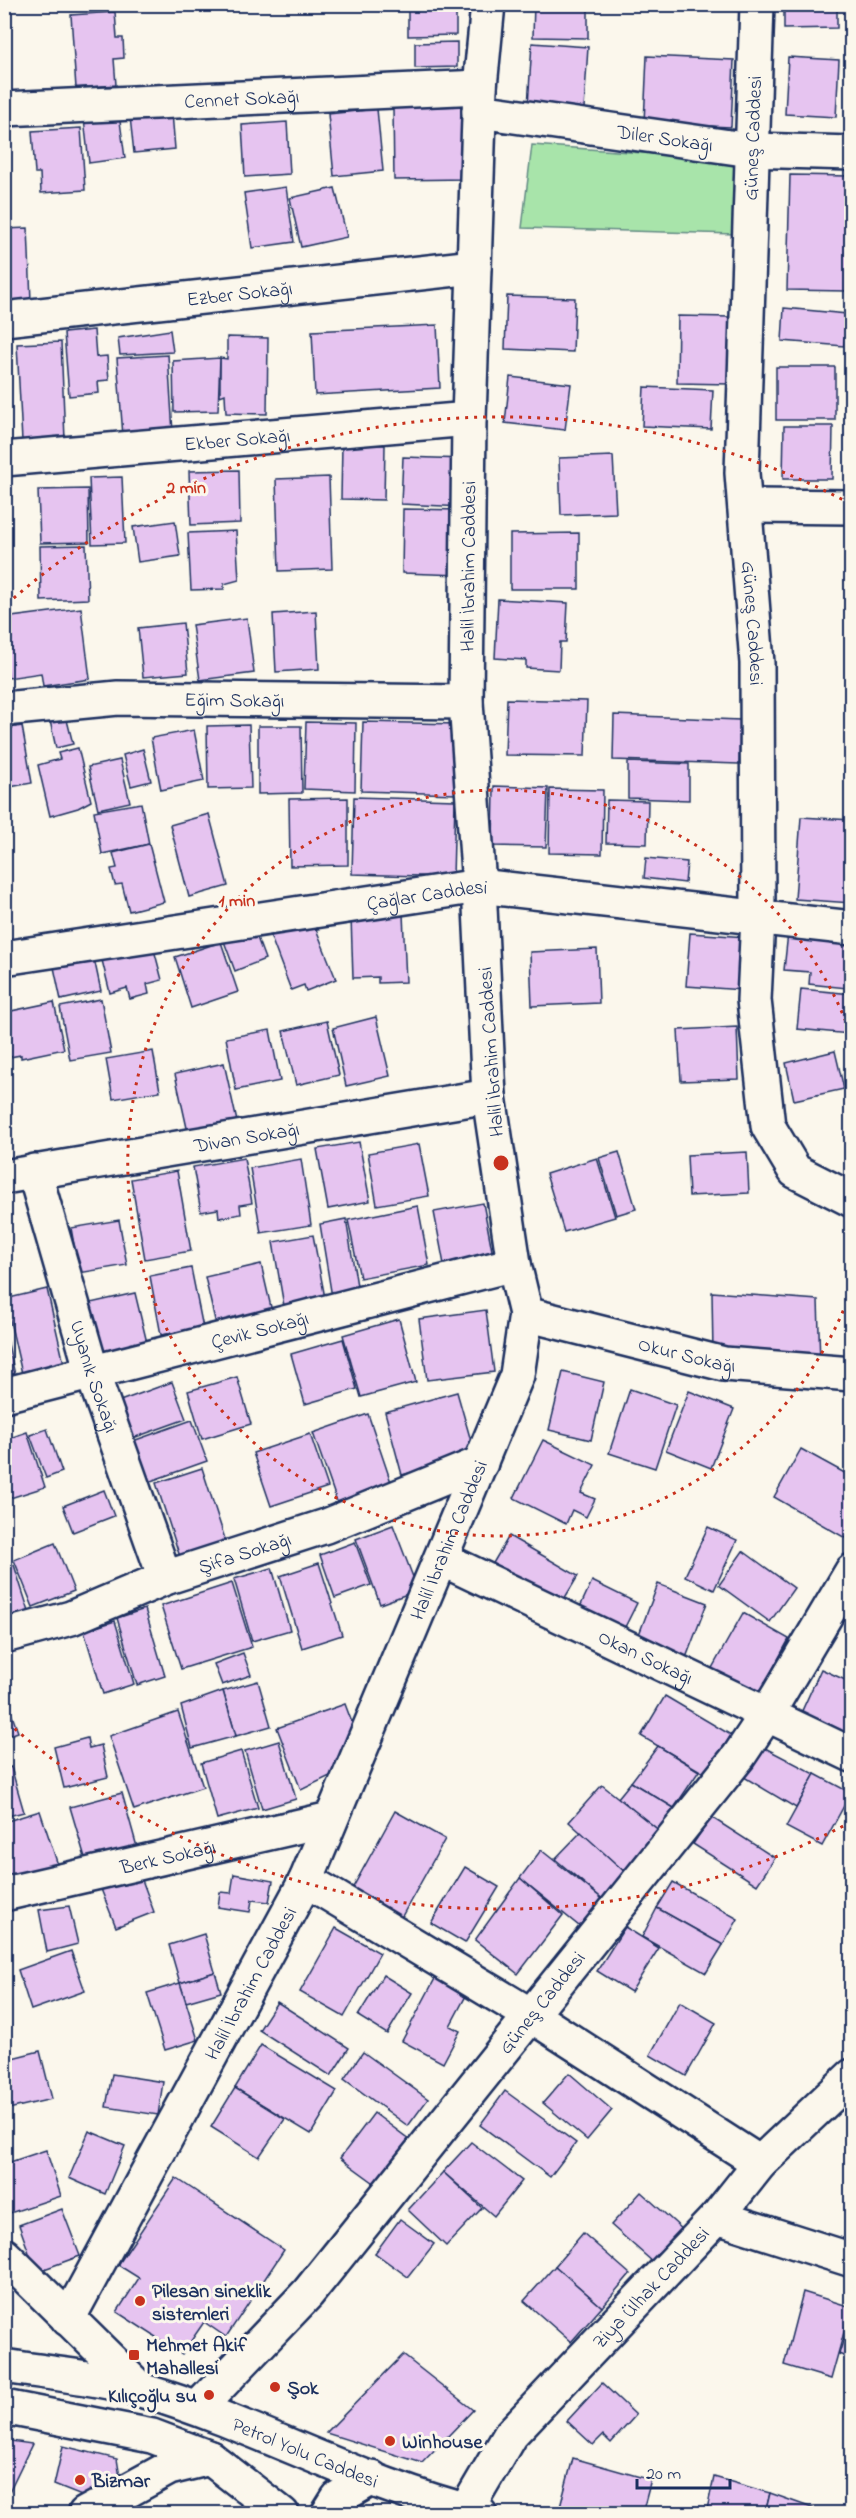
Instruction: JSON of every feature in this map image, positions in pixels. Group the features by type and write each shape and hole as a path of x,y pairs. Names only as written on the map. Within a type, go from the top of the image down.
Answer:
{"street":[{"name":"Halil İbrahim Caddesi","path":"68,2319 306,1880 517,1375 526,1314 514,1264 489,1096 479,886 466,702 469,419 479,99 488,4"},
{"name":"Güneş Caddesi","path":"757,4 742,473 757,663 758,917 754,1000 768,1126 795,1170 852,1200"},
{"name":"Cennet Sokağı","path":"4,109 479,99"},
{"name":"Diler Sokağı","path":"479,99 751,150 852,153"},
{"name":"Ezber Sokağı","path":"4,319 474,267"},
{"name":"Ekber Sokağı","path":"4,459 469,419"},
{"path":"744,506 852,507"},
{"name":"Eğim Sokağı","path":"4,709 118,699 466,702"},
{"name":"Çağlar Caddesi","path":"4,958 479,886 852,928"},
{"name":"Divan Sokağı","path":"19,1174 489,1096"},
{"name":"Uyanık Sokağı","path":"19,1174 165,1578"},
{"name":"Çevik Sokağı","path":"4,1395 514,1264"},
{"name":"Okur Sokağı","path":"526,1314 724,1364 852,1374"},
{"name":"Şifa Sokağı","path":"4,1636 71,1618 165,1578 326,1526 481,1463"},
{"name":"Okan Sokağı","path":"442,1559 852,1755"},
{"name":"Güneş Caddesi","path":"198,2408 308,2292 739,1756 767,1714 852,1571"},
{"name":"Berk Sokağı","path":"4,1894 330,1819"},
{"path":"306,1880 532,2016 760,2163"},
{"name":"Ziya Ülhak Caddesi","path":"472,2512 510,2435 717,2217 760,2163 852,2076"},
{"path":"717,2217 852,2260"},
{"path":"4,2255 141,2390"},
{"name":"Petrol Yolu Caddesi","path":"4,2366 141,2390 198,2408 372,2478 472,2512"},
{"path":"4,2407 152,2436 210,2458 282,2514"},
{"path":"85,2514 169,2468 210,2458"},
{"path":"328,2514 338,2498 372,2478"}],"green space":[{"path":"532,145 741,160 735,234 522,228"}],"building":[{"path":"408,4 456,4 456,35 408,36"},
{"path":"534,4 588,4 588,38 533,37"},
{"path":"784,4 837,4 837,28 784,29"},
{"path":"115,12 117,38 123,38 124,58 114,59 116,85 76,88 71,15"},
{"path":"457,42 457,67 415,68 415,43"},
{"path":"532,43 588,47 584,109 528,106"},
{"path":"647,56 734,60 731,127 644,123"},
{"path":"788,57 839,60 836,117 785,114"},
{"path":"464,106 466,179 394,180 393,108"},
{"path":"377,109 383,171 334,176 328,114"},
{"path":"172,113 175,149 134,153 130,117"},
{"path":"119,114 125,158 89,163 84,119"},
{"path":"287,122 290,174 245,177 242,125"},
{"path":"81,128 85,190 41,193 40,173 35,173 32,131"},
{"path":"790,175 850,176 847,291 787,290"},
{"path":"286,187 294,242 252,248 244,193"},
{"path":"335,188 347,237 301,247 290,198"},
{"path":"28,228 31,301 4,302 4,229"},
{"path":"507,296 575,298 573,352 505,349"},
{"path":"784,308 847,314 844,346 782,341"},
{"path":"678,316 731,317 730,384 677,383"},
{"path":"437,325 440,388 315,395 312,331"},
{"path":"94,330 96,357 107,356 109,380 98,381 99,393 69,396 64,333"},
{"path":"170,330 173,352 120,355 118,338"},
{"path":"227,337 268,338 267,414 226,413 225,394 220,396 220,358 227,359"},
{"path":"61,342 65,440 22,441 17,344"},
{"path":"168,355 173,433 123,436 117,358"},
{"path":"220,358 218,411 174,412 173,361"},
{"path":"776,367 835,367 835,420 776,420"},
{"path":"510,377 571,384 565,430 505,423"},
{"path":"644,387 713,390 711,429 642,426"},
{"path":"784,426 833,426 832,479 783,479"},
{"path":"342,444 385,445 384,500 341,499"},
{"path":"613,456 616,513 561,515 559,458"},
{"path":"403,457 466,459 464,507 401,504"},
{"path":"239,470 240,523 191,525 189,471"},
{"path":"122,477 125,543 92,544 89,478"},
{"path":"329,477 332,569 279,571 276,479"},
{"path":"88,489 89,542 40,543 38,490"},
{"path":"403,509 463,510 461,575 402,573"},
{"path":"175,521 180,556 138,562 133,527"},
{"path":"236,531 239,580 224,584 224,589 191,590 188,533"},
{"path":"579,533 579,589 510,589 510,534"},
{"path":"86,545 88,599 41,601 40,546"},
{"path":"498,599 568,603 566,642 560,642 559,670 526,668 526,660 495,658"},
{"path":"81,608 90,679 43,686 41,673 8,678 4,618"},
{"path":"316,611 319,669 276,672 273,614"},
{"path":"247,618 254,673 200,680 192,625"},
{"path":"183,623 188,673 143,677 138,628"},
{"path":"507,699 587,701 585,756 505,755"},
{"path":"65,712 73,744 56,748 49,716"},
{"path":"614,715 740,720 739,764 613,760"},
{"path":"306,722 356,723 355,791 304,789"},
{"path":"363,722 458,724 456,794 361,791"},
{"path":"249,725 251,788 208,789 207,726"},
{"path":"22,726 32,783 4,788 4,729"},
{"path":"258,726 301,726 302,793 258,794"},
{"path":"194,730 204,781 161,790 151,738"},
{"path":"78,748 91,801 78,808 50,816 38,765 60,759 58,753"},
{"path":"143,749 151,781 131,786 123,755"},
{"path":"120,760 130,802 98,809 88,767"},
{"path":"628,762 689,764 689,800 628,798"},
{"path":"494,786 548,788 546,847 493,846"},
{"path":"550,789 603,790 602,854 549,853"},
{"path":"354,797 455,800 453,877 352,874"},
{"path":"348,798 348,865 290,866 289,799"},
{"path":"607,800 648,801 647,844 606,843"},
{"path":"141,803 149,844 102,854 94,811"},
{"path":"209,814 228,886 189,897 170,825"},
{"path":"801,817 852,820 852,903 795,899"},
{"path":"149,844 164,902 129,911 122,884 115,885 111,869 117,868 113,853"},
{"path":"646,858 687,862 685,883 644,878"},
{"path":"403,914 406,982 378,983 378,977 353,978 351,917"},
{"path":"312,919 336,979 306,991 304,985 291,990 270,935"},
{"path":"252,924 265,959 235,971 222,936"},
{"path":"690,933 746,937 743,990 686,986"},
{"path":"788,933 852,944 847,988 809,984 810,972 784,970"},
{"path":"151,938 162,980 147,984 149,994 130,999 127,988 110,993 100,952"},
{"path":"221,942 238,992 191,1008 175,957"},
{"path":"92,949 101,991 61,1000 52,958"},
{"path":"597,949 599,1003 532,1006 530,952"},
{"path":"801,989 852,994 850,1034 797,1029"},
{"path":"7,996 11,1011 54,1002 64,1049 21,1058 21,1055 4,1058 4,997"},
{"path":"101,999 111,1053 70,1060 60,1007"},
{"path":"376,1017 390,1076 346,1086 333,1028"},
{"path":"327,1021 339,1075 296,1085 283,1031"},
{"path":"737,1027 739,1079 681,1081 678,1030"},
{"path":"270,1030 280,1081 236,1090 226,1038"},
{"path":"153,1051 160,1091 113,1099 106,1059"},
{"path":"835,1051 844,1089 794,1100 786,1063"},
{"path":"224,1063 238,1126 189,1137 175,1074"},
{"path":"359,1142 370,1201 328,1209 317,1149"},
{"path":"419,1144 429,1196 377,1205 368,1153"},
{"path":"619,1152 636,1209 616,1215 599,1158"},
{"path":"747,1152 749,1193 689,1196 687,1155"},
{"path":"244,1158 252,1203 240,1205 241,1214 219,1218 218,1209 201,1212 193,1167"},
{"path":"597,1158 615,1217 564,1232 546,1174"},
{"path":"301,1159 311,1225 261,1233 250,1168"},
{"path":"177,1171 191,1251 145,1259 131,1179"},
{"path":"483,1203 495,1266 446,1275 434,1212"},
{"path":"418,1206 429,1265 360,1278 348,1220"},
{"path":"346,1219 358,1292 332,1297 320,1224"},
{"path":"119,1220 127,1265 79,1273 71,1228"},
{"path":"313,1235 325,1298 284,1306 273,1242"},
{"path":"261,1264 273,1316 217,1329 205,1277"},
{"path":"191,1268 203,1328 161,1335 150,1276"},
{"path":"47,1289 65,1368 23,1378 5,1299"},
{"path":"712,1292 818,1300 820,1363 713,1353"},
{"path":"135,1293 148,1347 98,1359 86,1304"},
{"path":"486,1310 494,1372 427,1380 419,1319"},
{"path":"399,1319 416,1382 361,1397 343,1335"},
{"path":"4,1326 17,1384 4,1387"},
{"path":"343,1339 357,1389 305,1404 291,1354"},
{"path":"563,1372 604,1382 591,1440 549,1430"},
{"path":"237,1377 251,1424 202,1439 188,1391"},
{"path":"172,1382 186,1419 133,1438 120,1401"},
{"path":"630,1389 676,1405 655,1468 609,1453"},
{"path":"689,1391 734,1409 711,1468 666,1450"},
{"path":"457,1392 475,1455 402,1475 385,1412"},
{"path":"368,1414 395,1494 341,1513 313,1433"},
{"path":"192,1420 207,1461 148,1482 133,1441"},
{"path":"47,1429 62,1472 46,1478 30,1435"},
{"path":"27,1432 45,1487 4,1500 4,1440"},
{"path":"310,1434 328,1487 271,1506 253,1453"},
{"path":"543,1440 595,1465 581,1493 595,1499 586,1517 572,1510 566,1524 514,1498"},
{"path":"801,1449 852,1477 852,1530 847,1539 774,1497"},
{"path":"202,1468 226,1542 180,1557 156,1483"},
{"path":"104,1490 114,1516 73,1532 63,1506"},
{"path":"393,1525 418,1590 380,1604 356,1539"},
{"path":"708,1527 737,1540 714,1590 685,1576"},
{"path":"509,1536 578,1576 557,1611 489,1570"},
{"path":"355,1542 371,1585 335,1598 320,1555"},
{"path":"55,1543 74,1591 33,1607 14,1560"},
{"path":"743,1551 794,1588 770,1622 719,1585"},
{"path":"319,1563 342,1635 302,1648 280,1576"},
{"path":"14,1565 32,1621 4,1629 4,1568"},
{"path":"272,1568 290,1630 252,1641 234,1579"},
{"path":"592,1581 637,1603 619,1639 575,1618"},
{"path":"232,1583 252,1647 181,1669 161,1606"},
{"path":"658,1584 707,1603 684,1663 635,1645"},
{"path":"145,1609 165,1676 137,1685 117,1618"},
{"path":"743,1613 789,1639 758,1696 711,1670"},
{"path":"115,1621 134,1684 103,1694 84,1631"},
{"path":"243,1653 251,1675 222,1685 214,1664"},
{"path":"821,1669 852,1683 852,1736 801,1713"},
{"path":"258,1681 271,1726 236,1736 223,1691"},
{"path":"223,1691 236,1736 192,1748 181,1706"},
{"path":"4,1693 18,1732 4,1737"},
{"path":"665,1696 731,1735 707,1775 641,1736"},
{"path":"345,1704 357,1736 332,1775 301,1790 277,1728"},
{"path":"178,1712 203,1787 134,1810 109,1736"},
{"path":"87,1738 89,1748 101,1745 108,1777 64,1788 54,1747"},
{"path":"279,1741 296,1799 262,1809 245,1751"},
{"path":"658,1746 699,1771 674,1808 631,1782"},
{"path":"763,1747 815,1774 796,1808 744,1777"},
{"path":"241,1751 258,1808 217,1819 201,1763"},
{"path":"11,1767 24,1812 4,1817 4,1769"},
{"path":"815,1774 851,1793 822,1846 786,1827"},
{"path":"631,1782 674,1808 661,1832 618,1798"},
{"path":"602,1785 661,1832 628,1875 569,1822"},
{"path":"122,1793 137,1847 86,1861 70,1807"},
{"path":"40,1811 58,1865 4,1882 4,1822"},
{"path":"395,1811 445,1839 401,1918 351,1891"},
{"path":"711,1817 775,1858 757,1885 693,1844"},
{"path":"581,1832 628,1875 605,1901 555,1859"},
{"path":"541,1850 605,1901 579,1926 520,1878"},
{"path":"465,1867 499,1887 465,1943 431,1923"},
{"path":"138,1869 154,1912 116,1927 99,1884"},
{"path":"234,1874 273,1881 269,1902 252,1900 250,1912 218,1907 220,1892 231,1893"},
{"path":"520,1878 563,1915 518,1974 475,1940"},
{"path":"673,1882 738,1919 723,1945 657,1908"},
{"path":"69,1906 78,1944 47,1952 39,1910"},
{"path":"657,1908 723,1945 706,1973 642,1937"},
{"path":"625,1927 659,1948 631,1992 597,1971"},
{"path":"336,1928 380,1953 344,2017 300,1992"},
{"path":"204,1934 215,1972 180,1983 169,1945"},
{"path":"71,1951 85,1991 31,2010 18,1970"},
{"path":"215,1972 221,1992 186,2002 180,1983"},
{"path":"438,1973 469,1990 450,2026 460,2031 443,2063 402,2041"},
{"path":"383,1975 412,1993 387,2034 358,2016"},
{"path":"180,1983 198,2040 165,2050 147,1993"},
{"path":"277,2002 349,2048 331,2076 259,2030"},
{"path":"680,2002 716,2023 686,2076 650,2055"},
{"path":"261,2045 337,2091 311,2134 235,2088"},
{"path":"40,2051 52,2099 4,2110 4,2060"},
{"path":"363,2052 428,2099 408,2126 344,2079"},
{"path":"569,2073 612,2110 587,2140 543,2103"},
{"path":"112,2074 163,2082 158,2115 106,2107"},
{"path":"235,2088 285,2119 259,2157 211,2127"},
{"path":"505,2091 576,2143 550,2177 480,2125"},
{"path":"374,2113 410,2140 377,2185 340,2158"},
{"path":"89,2131 125,2146 105,2194 69,2178"},
{"path":"471,2142 522,2181 494,2216 443,2172"},
{"path":"46,2150 61,2196 4,2215 4,2164"},
{"path":"443,2172 482,2208 446,2246 408,2210"},
{"path":"176,2178 284,2250 226,2337 204,2322 182,2354 117,2312 139,2278 118,2265"},
{"path":"641,2192 683,2230 653,2262 611,2225"},
{"path":"62,2209 80,2256 36,2272 19,2225"},
{"path":"400,2219 434,2244 408,2277 375,2253"},
{"path":"583,2233 630,2274 602,2307 555,2266"},
{"path":"555,2266 602,2307 571,2342 524,2301"},
{"path":"803,2292 851,2307 831,2379 784,2365"},
{"path":"852,2314 852,2360 839,2354"},
{"path":"403,2355 473,2410 422,2463 326,2433"},
{"path":"602,2383 636,2415 611,2443 603,2435 593,2445 567,2421"},
{"path":"4,2440 32,2444 4,2502"},
{"path":"63,2446 117,2459 120,2477 94,2501 54,2485"},
{"path":"573,2458 651,2480 642,2514 584,2514 560,2507"},
{"path":"714,2477 770,2493 765,2514 706,2514"},
{"path":"770,2493 829,2514 765,2514"}],"place":[{"name":"Pilesan sineklik sistemleri","path":"140,2301"},
{"name":"Mehmet Akif Mahallesi","path":"134,2355"},
{"name":"Şok","path":"275,2387"},
{"name":"Kılıçoğlu su","path":"209,2395"},
{"name":"Winhouse","path":"390,2441"},
{"name":"Bizmar","path":"80,2480"}]}
